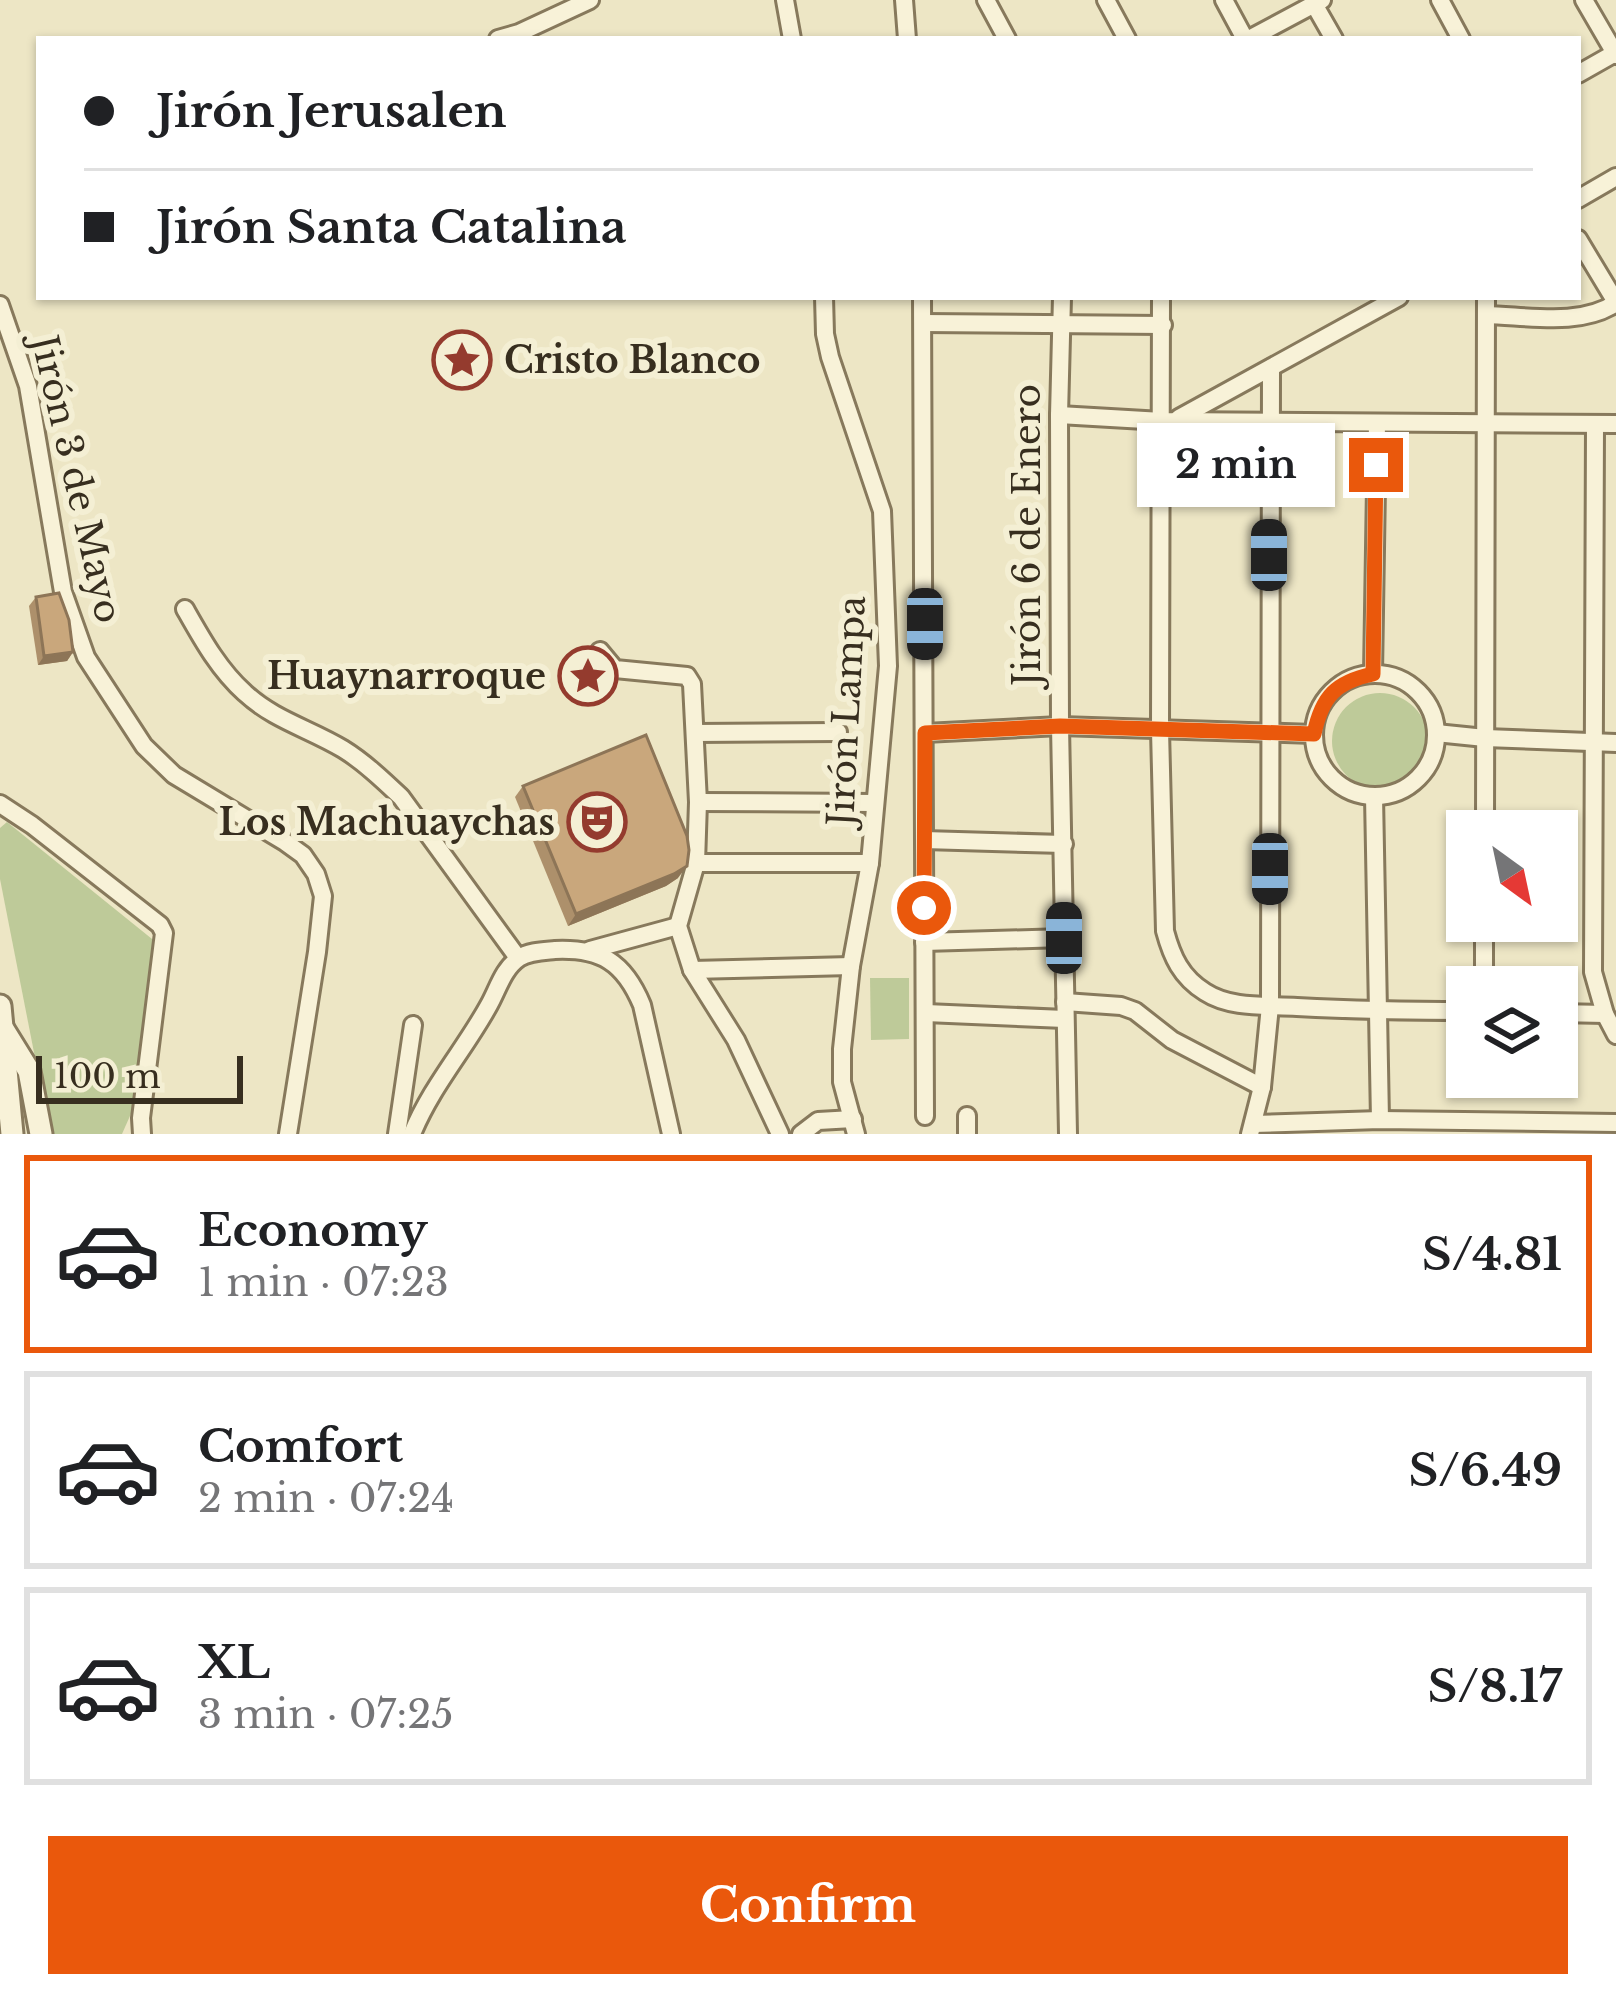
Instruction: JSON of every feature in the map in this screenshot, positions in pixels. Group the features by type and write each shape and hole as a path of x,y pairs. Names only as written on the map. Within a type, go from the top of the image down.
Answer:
{"street":[{"path":"508,36 590,0"},
{"path":"785,0 791,36"},
{"path":"904,0 907,36"},
{"path":"1106,0 1125,36"},
{"path":"1224,0 1245,36"},
{"path":"1440,0 1459,36"},
{"path":"1581,72 1615,54 1585,0"},
{"path":"988,1 1006,36"},
{"path":"1253,36 1318,2 1333,36"},
{"path":"1581,197 1616,177"},
{"path":"1485,810 1486,306 1584,317 1616,303 1581,244"},
{"name":"Jirón Lampa","path":"824,300 830,357 882,511 885,535 888,666 870,863 842,1049 842,1082 854,1126"},
{"path":"922,300 926,1116"},
{"name":"Jirón 6 de Enero","path":"1062,300 1060,726 1068,1134"},
{"path":"1166,300 1169,420 1160,730 1165,931 1173,959 1187,979 1208,995 1236,1004 1446,1011"},
{"path":"1360,300 1368,314"},
{"path":"1169,420 1394,300"},
{"name":"Jirón 3 de Mayo","path":"0,305 28,386 63,592 86,657 144,746 174,775 285,842 303,855 316,874 323,896 317,952 287,1134"},
{"path":"923,323 1163,325"},
{"path":"1271,368 1270,1006 1262,1087 1252,1129 1380,1120 1616,1123"},
{"path":"1059,416 1616,424"},
{"path":"1373,674 1377,423"},
{"path":"1595,425 1593,972 1616,1035"},
{"path":"185,610 211,656 244,693 284,722 341,748 400,797 518,958"},
{"path":"600,651 615,669 687,676 692,684 696,863 678,926 692,970 736,1040 780,1134"},
{"path":"1373,674 1397,678 1417,690 1431,710 1436,733 1434,753 1425,770 1394,794 1374,796 1350,791 1331,778 1318,758 1314,734 1318,712 1331,692 1351,679 1373,674"},
{"path":"925,733 1060,726 1314,734"},
{"path":"695,734 838,732"},
{"path":"1436,733 1616,743"},
{"path":"1374,796 1380,1120"},
{"path":"698,802 875,803"},
{"path":"0,804 164,933 138,1129"},
{"path":"924,840 1064,844"},
{"path":"696,863 870,863"},
{"path":"412,1134 503,975 518,958 530,952 590,950 678,926"},
{"path":"924,942 1064,938"},
{"path":"590,950 619,966 634,985 671,1134"},
{"path":"692,970 851,967"},
{"path":"1605,1015 1616,995"},
{"path":"926,1013 1121,1006 1136,1011 1172,1040 1262,1087"},
{"path":"1578,1014 1605,1015"},
{"path":"1,1021 12,1134"},
{"path":"1,1021 29,1071 41,1134"},
{"path":"397,1134 413,1025"},
{"path":"802,1134 818,1121 854,1126"}],"green space":[{"path":"1380,693 1398,696 1414,707 1425,723 1425,759 1414,775 1398,786 1380,789 1362,786 1346,775 1335,759 1332,741 1335,723 1346,707 1362,696"},
{"path":"7,822 157,943 137,1100 122,1134 50,1134 0,879 0,828"},
{"path":"870,978 909,978 909,1039 871,1040"}],"building":[{"path":"59,593 73,652 44,656 36,597"},
{"name":"Los Machuaychas","path":"646,735 687,836 687,866 576,914 523,786"}],"place":[{"name":"Cristo Blanco","path":"462,360"},
{"name":"Huaynarroque","path":"588,676"},
{"name":"Los Machuaychas","path":"597,822"}],"route":[{"path":"924,908 925,733 1060,726 1314,734 1318,712 1331,692 1351,679 1373,674 1376,465"}]}
